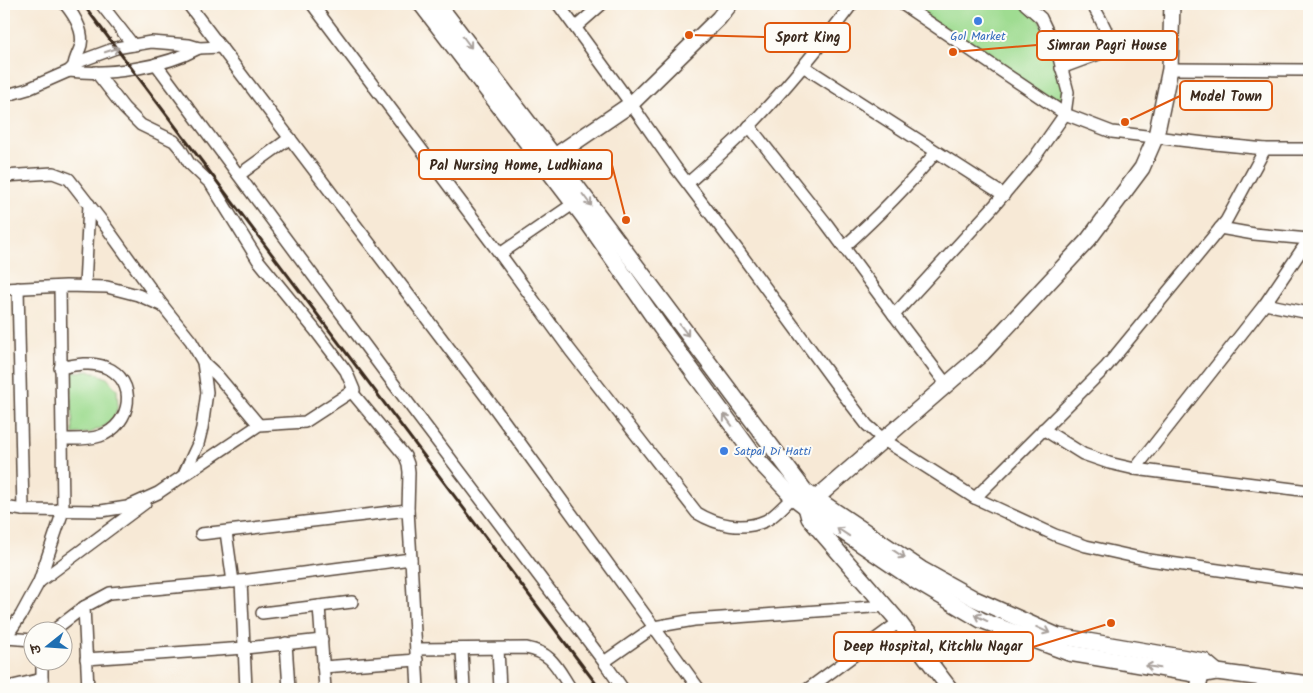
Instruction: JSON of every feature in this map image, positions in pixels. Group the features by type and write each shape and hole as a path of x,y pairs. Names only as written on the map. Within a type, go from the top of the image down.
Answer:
{"street":[{"path":"65,4 73,14 81,36 81,45 72,68"},
{"path":"101,4 133,45"},
{"path":"188,4 496,410 699,689"},
{"path":"312,4 570,350 697,513 719,524 729,526 750,525 766,521 798,492"},
{"path":"421,4 549,160 573,204 756,458 810,502 975,599 1058,636 1201,675 1217,672 1309,684"},
{"path":"438,4 549,160 798,492"},
{"path":"558,4 675,167 844,395 867,425 884,440 975,498 1056,535 1086,546 1149,560 1309,583"},
{"path":"576,27 602,4"},
{"path":"549,160 631,104 719,18 730,4"},
{"path":"688,183 750,126 804,66 852,4"},
{"path":"902,4 1065,114 1112,132 1265,149 1309,149"},
{"path":"894,315 1004,195 1032,161 1065,114 1068,92 1058,54 1041,18 1025,4"},
{"path":"1062,68 1104,52 1109,48 1110,42 1104,26 1092,4"},
{"path":"947,688 899,622 809,518 810,502 983,353 1089,239 1142,168 1156,136 1170,69 1172,4"},
{"path":"4,96 28,89 116,48 151,42 164,42 199,48 221,47"},
{"path":"72,68 96,72 123,70 156,64 190,53 199,48"},
{"path":"156,64 623,689"},
{"path":"804,66 1004,195"},
{"path":"1170,69 1309,70"},
{"path":"40,582 158,493 258,425 298,424 305,422 354,390 346,371 258,260 211,184 189,163 174,141 141,125 124,108 96,72"},
{"path":"750,126 844,247 947,385"},
{"path":"239,175 290,138"},
{"path":"975,498 1106,367 1226,221 1265,149"},
{"path":"844,247 870,224 901,192 936,152"},
{"path":"4,176 53,172 68,179 89,204 163,306 191,341 203,362 217,375 258,425"},
{"path":"85,286 89,204"},
{"path":"500,254 573,204"},
{"path":"1135,469 1266,304 1309,239 1254,234 1220,228"},
{"path":"4,289 60,286 107,287 138,295 163,306"},
{"path":"5,639 40,582 63,511 60,286"},
{"path":"18,288 23,510"},
{"path":"1266,304 1309,313"},
{"path":"183,476 198,444 205,415 207,392 203,362"},
{"path":"60,368 86,364 104,366 117,373 128,397 127,412 122,420 112,429 100,436 62,439"},
{"path":"351,391 405,456 409,472 408,510 418,689"},
{"path":"1043,429 1083,454 1109,463 1135,469 1309,491"},
{"path":"4,507 23,510 101,511 127,507 158,493"},
{"path":"201,534 408,510"},
{"path":"226,532 237,582 245,648 246,689"},
{"path":"67,620 84,607 110,593 237,582 411,559"},
{"path":"262,613 352,602"},
{"path":"320,606 325,689"},
{"path":"604,662 654,627 694,620 885,606"},
{"path":"84,607 88,689"},
{"path":"808,689 899,622"},
{"path":"5,639 22,640"},
{"path":"86,659 245,648 322,640"},
{"path":"286,643 289,689"},
{"path":"323,667 462,650 526,648 550,657 571,689"},
{"path":"498,649 500,689"},
{"path":"462,650 464,689"},
{"path":"4,688 42,684 42,670"}],"green space":[{"path":"907,4 1022,4 1039,19 1055,54 1065,93 1063,110"},
{"path":"91,371 107,378 117,390 118,406 114,417 105,426 90,433 73,434 71,372"}],"railway":[{"path":"83,4 600,689"}],"place":[{"name":"Gol Market","path":"978,21"},
{"name":"Sport King","path":"689,35"},
{"name":"Simran Pagri House","path":"953,52"},
{"name":"Model Town","path":"1125,122"},
{"name":"Pal Nursing Home, Ludhiana","path":"626,220"},
{"name":"Satpal Di Hatti","path":"724,451"},
{"name":"Deep Hospital, Kitchlu Nagar","path":"1111,623"}]}
